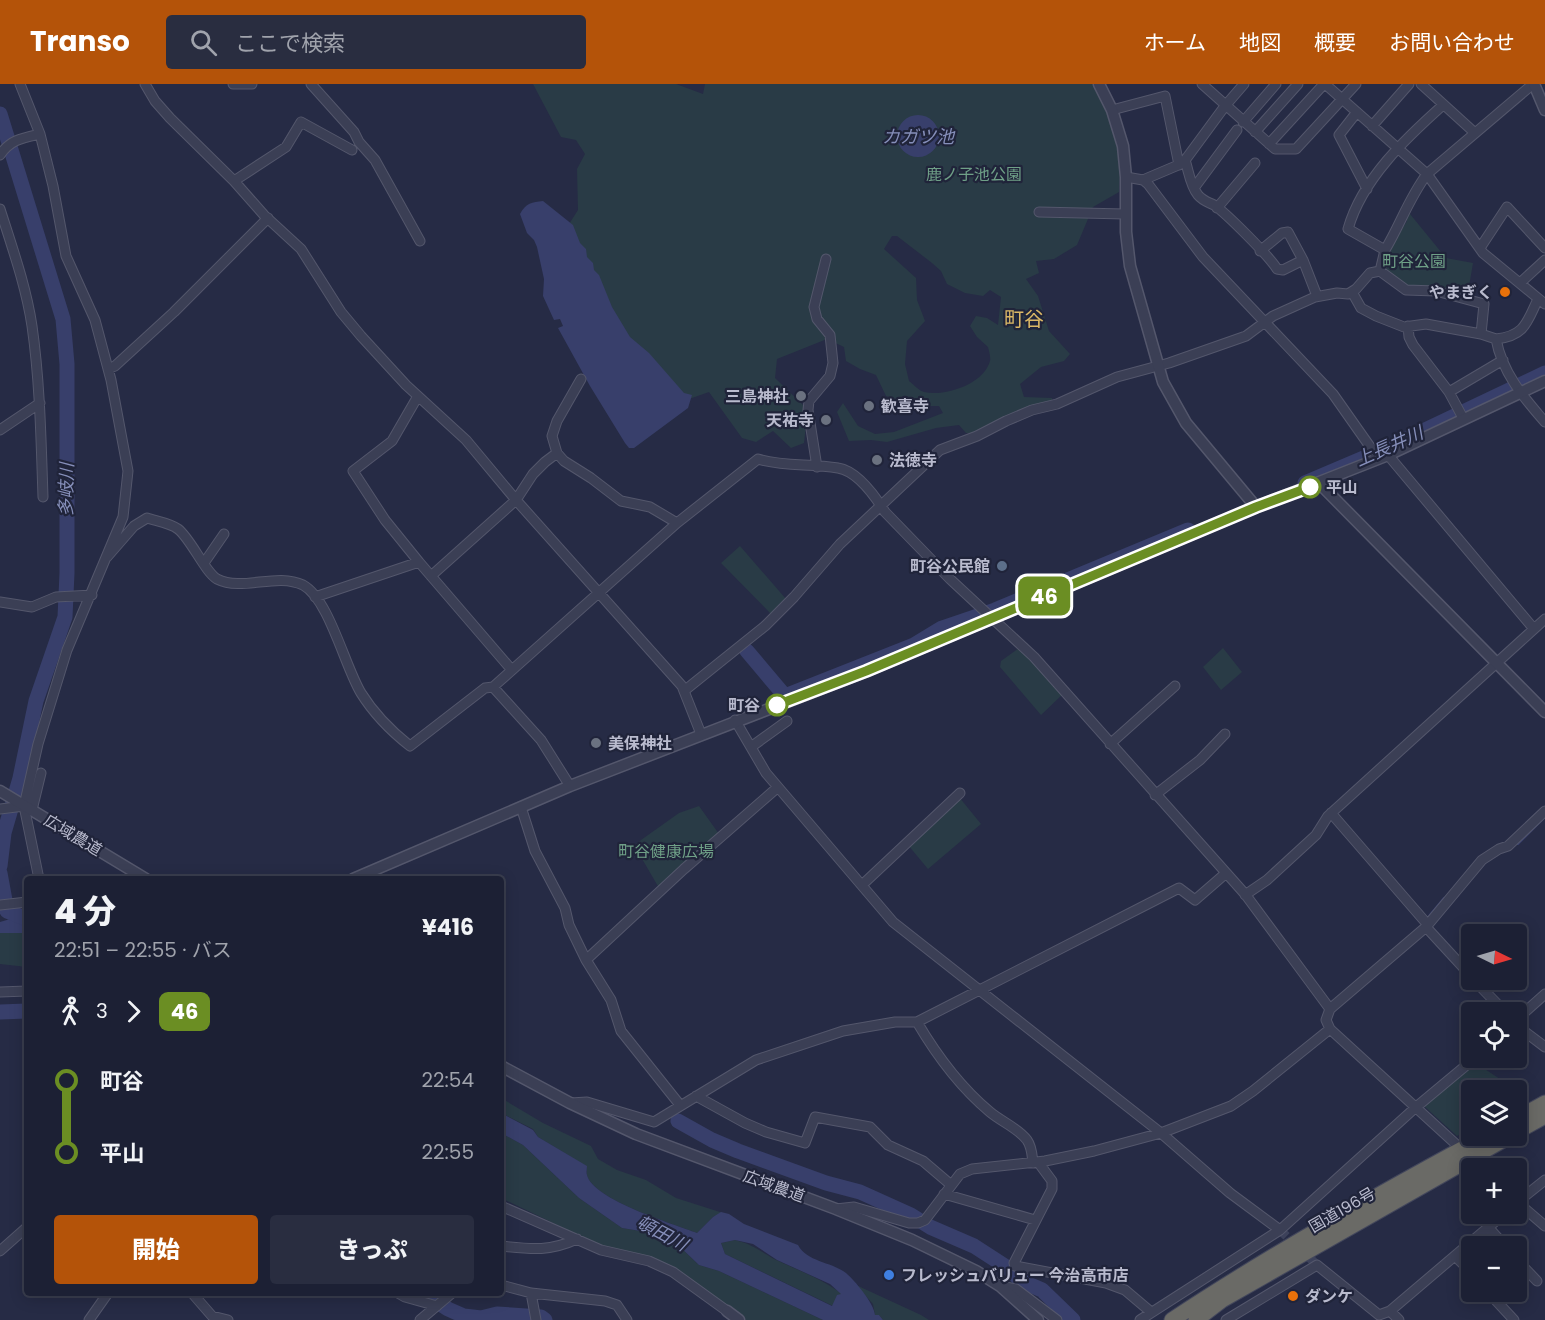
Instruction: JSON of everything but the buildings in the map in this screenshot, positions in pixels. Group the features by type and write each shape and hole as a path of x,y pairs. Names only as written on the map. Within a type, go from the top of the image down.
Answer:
{"highway":[{"path":"1527,1113 1545,1104"},
{"path":"1527,1126 1545,1116"},
{"name":"国道196号","path":"1471,1158 1492,1146"},
{"name":"国道196号","path":"1172,1320 1307,1237 1461,1163"},
{"name":"国道196号","path":"1196,1320 1222,1300 1461,1164"}],"street":[{"path":"20,84 40,134 53,186 66,256 95,320 108,369 128,471 123,517 67,650 38,744 28,808 39,876"},
{"path":"145,84 155,101 170,118 301,249 341,312 361,336 417,396 466,440 516,500 682,686 701,734"},
{"path":"233,84 252,84"},
{"path":"311,84 354,132 359,142 375,160 420,241"},
{"path":"1099,84 1112,110 1123,146 1126,177 1125,214 1130,266 1157,367 1186,423 1256,507"},
{"path":"1143,180 1182,162 1244,84"},
{"path":"1243,122 1276,84"},
{"path":"1255,132 1298,84"},
{"path":"1269,144 1325,84 1427,174 1480,248 1541,301 1527,324 1518,333 1507,338 1496,339 1426,324 1404,327 1361,308 1352,292"},
{"path":"1209,86 1225,106 1275,149 1296,149 1356,84"},
{"path":"1372,126 1409,84"},
{"path":"1420,84 1475,133"},
{"path":"1380,271 1385,250 1415,190 1427,174 1533,84 1545,110"},
{"path":"1112,110 1165,96 1182,162 1194,188 1203,200 1217,208 1277,269 1283,270 1303,260"},
{"path":"1385,250 1348,228 1354,208 1396,147 1443,105"},
{"path":"1357,112 1339,135 1367,189"},
{"path":"234,181 286,147 301,122 352,150"},
{"path":"1194,188 1237,130"},
{"path":"0,155 10,143 40,134"},
{"path":"1217,208 1254,163"},
{"path":"1126,177 1143,180 1148,184 1203,256 1333,394 1383,457 1534,629"},
{"path":"1480,248 1507,207 1545,248"},
{"path":"0,209 32,323 40,403 43,497"},
{"path":"1039,212 1125,214"},
{"path":"108,369 115,366 174,312 268,218"},
{"path":"1260,251 1282,233 1288,232 1303,260 1317,296"},
{"path":"817,467 808,410 810,401 830,375 832,363 830,335 817,319 814,307 826,259"},
{"path":"1520,283 1545,260"},
{"path":"684,691 765,626 794,597 840,544 940,450 977,436 1032,410 1057,404 1117,377 1157,367 1246,336 1273,316 1317,296 1352,292 1370,273 1380,271 1406,290 1436,291 1484,304 1481,334"},
{"path":"1408,326 1409,337 1413,345 1449,392 1463,418"},
{"path":"1496,339 1519,393 1545,422"},
{"path":"1449,392 1503,360"},
{"path":"582,379 557,421 552,436 557,453 564,461 621,501 650,507 677,523"},
{"path":"360,876 570,786 866,671 1256,507 1320,484 1545,381"},
{"path":"417,396 392,441 354,471 385,520 511,669"},
{"path":"0,430 40,403"},
{"path":"430,576 516,500 533,474 557,453"},
{"path":"107,557 134,526 147,518 177,528 214,577 226,583 285,581 301,584 315,597 332,626 360,692 388,728 410,746 485,688 493,687 677,523 758,459 772,464 839,468 852,474 950,579 1034,657 1245,895 1329,1009"},
{"path":"1320,484 1545,712"},
{"path":"204,563 225,534"},
{"path":"315,597 419,562"},
{"path":"0,602 32,607 56,597 92,595"},
{"path":"1245,895 1267,880 1316,835 1322,822 1331,813 1545,619"},
{"path":"1110,744 1175,686"},
{"path":"493,687 541,740 570,786"},
{"path":"735,720 766,773 893,922 1280,1230"},
{"path":"751,747 787,721"},
{"path":"1155,795 1200,760 1225,734"},
{"path":"28,808 41,773"},
{"path":"586,960 684,869 778,788"},
{"name":"広域農道","path":"0,791 141,876"},
{"path":"862,885 960,794"},
{"path":"521,807 535,851 565,908 569,925 586,960 611,1000 621,1031 680,1106"},
{"path":"0,809 28,808"},
{"path":"1471,1158 1330,1029 1326,1020 1329,1009 1427,926 1482,860 1508,846 1545,811"},
{"path":"1331,813 1461,964"},
{"path":"570,1103 587,1102 654,1122 756,1060 843,1031 895,1022 917,1022 1179,888 1195,900 1226,874"},
{"path":"0,905 24,902"},
{"path":"1484,990 1495,1002"},
{"path":"0,992 24,991"},
{"path":"1527,1010 1545,994"},
{"path":"917,1022 941,1060 968,1092 993,1115 1025,1137 1029,1142 1035,1162 1053,1181 1052,1189 1014,1263 1016,1266 1106,1283 1125,1290 1142,1302 1151,1312"},
{"path":"836,1209 854,1207 909,1223 918,1223 926,1220 950,1184 960,1174 972,1169 1035,1162 1094,1151 1161,1133 1231,1106 1330,1029"},
{"path":"1527,1033 1545,1047"},
{"name":"広域農道","path":"504,1068 570,1103 636,1134 836,1209 912,1240 976,1270 1000,1286 1038,1320"},
{"path":"1140,1320 1280,1230 1415,1108 1464,1068"},
{"path":"696,1096 745,1123 766,1132 805,1143 815,1117 870,1127 888,1145 923,1161 950,1184"},
{"path":"1527,1194 1545,1180"},
{"path":"944,1194 1035,1220"},
{"path":"504,1207 601,1250 649,1261 665,1269 739,1320"},
{"path":"1527,1211 1545,1226"},
{"path":"1226,1320 1317,1265 1377,1317 1390,1311 1492,1224"},
{"path":"1488,1227 1496,1236"},
{"path":"0,1251 24,1230"},
{"path":"504,1246 525,1250 562,1246 577,1239"},
{"path":"1455,1256 1461,1262"},
{"path":"1527,1271 1537,1281"},
{"path":"504,1286 531,1293 605,1301 617,1305 627,1320"},
{"path":"1000,1286 1016,1289 1057,1320"},
{"path":"531,1293 536,1320"},
{"path":"89,1320 106,1296"},
{"path":"195,1296 212,1316 228,1320"},
{"path":"403,1296 437,1306"},
{"path":"420,1320 449,1296"},
{"path":"1497,1302 1514,1320"},
{"path":"1390,1311 1399,1320"}],"green space":[{"name":"鹿ノ子池公園","path":"533,84 676,84 703,94 705,84 1094,84 1108,112 1121,161 1119,192 1093,207 1077,245 1054,259 1036,261 1039,273 1026,279 1038,296 1049,331 1070,354 1064,361 1041,367 1020,384 1024,397 1052,398 1052,406 976,434 966,433 959,425 936,428 887,442 849,441 837,412 843,403 858,426 875,434 894,432 943,413 939,406 924,406 886,396 876,375 846,361 844,347 827,339 777,359 775,378 803,405 806,425 804,443 791,448 773,431 756,442 742,438 709,392 675,404 620,341 564,232 578,210 577,169 585,154 576,140 561,137","holes":["892,236 897,236 941,271 947,284 965,293 983,296 990,290 1001,297 998,325 987,318 976,316 970,326 977,337 988,347 990,360 980,376 963,387 933,393 922,391 909,381 905,364 907,341 925,321 917,300 916,278 884,249"]},
{"name":"町谷公園","path":"1410,214 1446,258 1473,263 1467,298 1403,286 1382,271 1387,253 1407,221 1407,215"},
{"path":"740,546 786,599 771,614 721,563"},
{"path":"1019,648 1025,651 1063,694 1041,715 1000,667 1001,661"},
{"path":"1223,648 1242,672 1221,690 1203,667"},
{"path":"959,797 981,824 928,869 908,845"},
{"name":"町谷健康広場","path":"699,806 719,834 659,888 634,845 679,813"},
{"path":"0,933 24,933 24,967 0,964"},
{"path":"1468,1068 1483,1068 1502,1080 1461,1080 1461,1134 1457,1136 1424,1106"},
{"path":"504,1100 543,1123 591,1146 598,1159 617,1170 646,1180 676,1198 723,1213 713,1217 697,1233 636,1210 603,1193 587,1175 586,1166 538,1137 533,1129 504,1114"},
{"path":"504,1135 523,1145 579,1198 622,1228 660,1234 667,1244 678,1245 699,1265 719,1271 823,1320 746,1320 689,1277 660,1261 603,1247 504,1199"},
{"path":"735,1240 817,1279 842,1294 837,1296 833,1306 725,1254 721,1243"},
{"path":"856,1285 929,1320 883,1320 879,1315 875,1315 873,1304"}],"water":[{"name":"カガツ池","path":"918,115 933,121 939,136 933,151 918,157 903,151 897,136 903,121"},
{"path":"543,201 573,225 580,243 586,249 587,257 599,275 612,307 630,337 649,353 684,393 692,395 688,408 634,448 629,448 625,443 590,386 558,328 563,326 560,319 554,320 543,296 544,279 537,247 527,233 520,214 530,204"},
{"path":"24,915 24,933 0,933 0,922"},
{"name":"頓田川","path":"504,1115 533,1130 538,1137 587,1166 587,1175 603,1193 636,1210 697,1233 721,1212 729,1214 744,1224 798,1245 807,1255 846,1273 868,1299 875,1315 879,1315 883,1320 823,1320 719,1271 699,1265 678,1245 667,1244 659,1234 622,1228 579,1198 523,1145 504,1135","holes":["735,1240 753,1244 777,1260 830,1284 841,1294 837,1295 832,1306 725,1254 721,1243"]}],"waterway":[{"name":"多岐川","path":"0,114 63,319 67,364 65,617 36,701 20,778 4,833 0,866"},
{"name":"上長井川","path":"1305,483 1385,449 1545,373"},
{"name":"上長井川","path":"747,651 785,696 914,645 942,628 995,610 1188,530"},
{"path":"1515,844 1518,844 1545,817"},
{"name":"多岐川","path":"0,873 7,911 24,918"},
{"path":"1429,916 1444,898"},
{"path":"0,1012 24,1011"},
{"path":"678,1121 738,1151 826,1183 860,1192 974,1246 1008,1268 1021,1281 1042,1290 1073,1320"},
{"path":"417,1296 434,1300 464,1316 481,1318 497,1314 541,1317 545,1320"}],"tunnel":[{"path":"1280,1230 1317,1265"}],"bus line":[{"name":"46","path":"777,705 866,671 1256,507 1310,487"}],"place":[{"name":"やまぎく","path":"1505,292"},
{"name":"三島神社","path":"801,396"},
{"name":"歓喜寺","path":"869,406"},
{"name":"天祐寺","path":"826,420"},
{"name":"法徳寺","path":"877,460"},
{"name":"平山","path":"1310,487"},
{"name":"町谷公民館","path":"1002,566"},
{"name":"町谷","path":"777,705"},
{"name":"美保神社","path":"596,743"},
{"name":"フレッシュバリュー 今治高市店","path":"889,1275"},
{"name":"ダンケ","path":"1293,1296"}],"district":[{"name":"町谷","path":"1024,319"}]}
